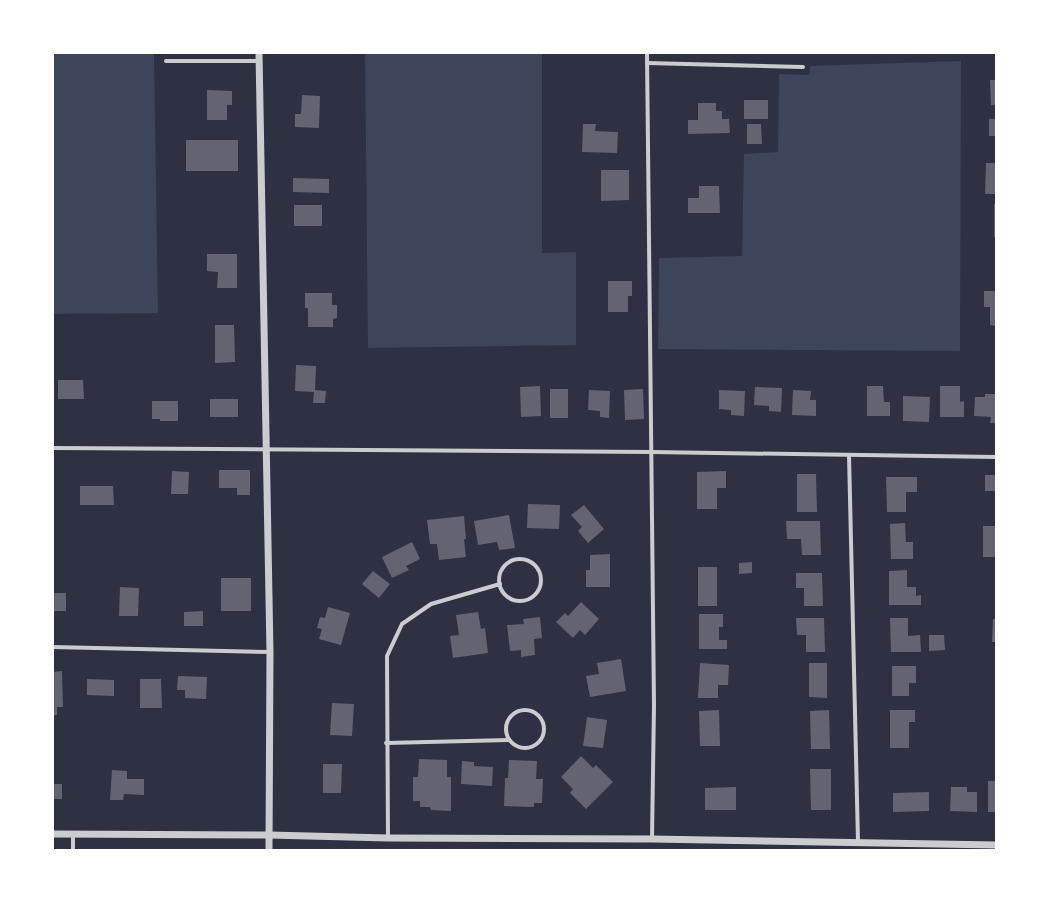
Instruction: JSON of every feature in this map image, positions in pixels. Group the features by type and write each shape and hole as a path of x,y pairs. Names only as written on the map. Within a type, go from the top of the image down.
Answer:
{"street":[{"path":"647,53 654,705 652,839"},
{"path":"166,61 260,57 270,652 269,850"},
{"path":"647,63 803,67"},
{"path":"53,448 652,452 996,457"},
{"path":"849,455 858,842"},
{"path":"518,560 531,562 536,566 542,579 538,592 533,597 520,602 506,596 502,591 500,584 502,571 511,562 518,560"},
{"path":"388,838 386,743 387,656 402,624 431,604 500,584"},
{"path":"53,647 270,652"},
{"path":"386,743 509,740 518,747 523,748 534,746 539,742 543,736 544,723 536,713 530,710 516,712 511,716 506,727 506,734 509,740"},
{"path":"53,834 269,835 388,838 652,839 996,845"},
{"path":"73,834 73,850"}],"shaded area":[{"path":"53,53 154,53 158,313 53,314"},
{"path":"365,53 542,53 542,253 576,252 576,345 368,348"},
{"path":"961,61 960,351 658,349 659,258 742,256 744,154 778,152 779,74 809,75 810,66"}],"building":[{"path":"990,80 996,80 996,105 991,105"},
{"path":"207,90 232,91 232,105 227,105 227,120 207,120"},
{"path":"302,95 320,96 319,128 295,127 295,114 301,114"},
{"path":"744,100 768,100 768,119 744,119"},
{"path":"698,103 716,103 716,111 722,111 722,119 729,119 730,133 688,134 688,120 698,120"},
{"path":"989,119 996,119 996,136 989,136"},
{"path":"583,124 596,124 595,131 618,132 617,153 582,152"},
{"path":"747,124 761,124 762,144 747,144"},
{"path":"186,140 238,140 238,171 186,171"},
{"path":"986,163 996,163 996,194 985,194"},
{"path":"601,170 629,170 629,200 601,201"},
{"path":"293,178 329,179 329,193 293,192"},
{"path":"699,186 719,186 720,213 688,213 688,198 699,198"},
{"path":"994,204 996,204 996,237 994,237"},
{"path":"294,205 322,205 322,226 294,226"},
{"path":"207,254 237,254 237,288 217,288 218,272 207,271"},
{"path":"608,281 632,281 632,296 628,296 628,312 608,312"},
{"path":"984,291 996,291 996,326 990,325 990,307 984,307"},
{"path":"305,293 332,293 332,305 337,305 337,318 333,319 333,327 308,327 308,308 305,308"},
{"path":"215,325 234,325 235,362 215,363"},
{"path":"296,365 316,366 315,390 326,391 325,403 313,403 314,392 295,391"},
{"path":"58,380 83,380 84,399 58,399"},
{"path":"540,386 541,416 521,417 520,387"},
{"path":"867,386 883,386 884,402 890,402 890,416 867,416"},
{"path":"940,386 960,386 960,402 964,401 964,417 940,417"},
{"path":"755,387 782,388 781,412 769,411 769,406 754,405"},
{"path":"550,389 568,389 568,418 550,418"},
{"path":"643,389 644,419 625,420 624,390"},
{"path":"589,390 610,391 609,418 600,417 600,411 588,410"},
{"path":"719,390 745,391 744,416 731,415 731,410 719,409"},
{"path":"793,390 811,391 810,400 816,400 816,416 792,415"},
{"path":"985,394 996,394 996,423 990,423 991,417 974,416 975,397 985,397"},
{"path":"903,396 930,397 929,422 903,421"},
{"path":"210,399 238,399 238,417 210,417"},
{"path":"152,401 178,401 178,421 160,421 160,419 152,419"},
{"path":"219,470 250,470 250,495 237,495 237,488 219,488"},
{"path":"172,471 189,472 188,494 171,494"},
{"path":"726,471 726,488 717,488 717,509 697,509 697,472"},
{"path":"797,474 816,474 817,512 797,512"},
{"path":"985,475 996,475 996,491 985,491"},
{"path":"886,477 917,477 917,492 906,492 906,512 887,512"},
{"path":"80,486 113,486 114,505 80,505"},
{"path":"528,504 560,505 559,529 527,528"},
{"path":"584,505 604,529 588,543 578,531 582,527 571,515"},
{"path":"509,515 515,548 499,550 497,542 478,545 474,521"},
{"path":"464,516 466,557 439,560 437,544 430,544 427,520"},
{"path":"786,521 820,521 821,555 802,555 801,539 787,539"},
{"path":"905,523 906,542 913,542 913,559 891,559 890,524"},
{"path":"983,526 996,526 996,557 983,557"},
{"path":"412,542 420,559 406,566 409,570 392,578 382,557"},
{"path":"610,554 610,587 586,587 586,570 590,570 590,555"},
{"path":"752,562 752,573 739,574 739,563"},
{"path":"698,567 717,567 717,606 698,606"},
{"path":"907,570 907,587 916,587 916,596 921,595 921,605 889,605 889,571"},
{"path":"373,571 390,584 379,598 362,584"},
{"path":"796,573 822,573 823,606 804,606 804,588 796,588"},
{"path":"221,578 251,578 251,611 221,611"},
{"path":"120,587 139,588 138,616 119,616"},
{"path":"53,593 66,593 66,611 53,611"},
{"path":"581,602 599,619 585,635 580,630 573,638 556,622 565,613 568,616"},
{"path":"328,607 350,613 341,645 319,639 322,629 317,628 320,617 325,618"},
{"path":"203,611 203,626 184,626 184,612"},
{"path":"478,612 481,629 485,628 488,653 453,658 450,636 459,635 456,615"},
{"path":"699,614 723,614 723,627 719,627 719,640 727,640 727,649 699,649"},
{"path":"540,617 542,638 534,639 535,655 521,657 521,650 510,651 507,625 524,624 523,619"},
{"path":"796,618 824,618 825,652 806,652 806,635 797,635"},
{"path":"890,618 908,618 908,636 920,635 921,652 891,652"},
{"path":"993,619 996,619 996,642 992,642"},
{"path":"929,635 944,635 945,650 929,651"},
{"path":"621,659 626,691 590,697 586,676 599,674 597,663"},
{"path":"700,663 729,665 728,685 718,685 718,698 698,698"},
{"path":"809,663 827,663 827,698 809,697"},
{"path":"892,666 916,666 916,683 909,683 909,696 892,696"},
{"path":"62,671 63,707 57,707 57,715 53,715 53,672"},
{"path":"178,676 207,677 206,699 185,698 185,690 177,690"},
{"path":"87,679 114,680 114,696 87,695"},
{"path":"140,679 161,679 162,708 140,708"},
{"path":"332,703 354,704 352,736 330,735"},
{"path":"719,710 720,746 700,746 699,711"},
{"path":"829,710 830,749 811,749 810,711"},
{"path":"890,710 915,710 915,722 909,722 909,748 890,748"},
{"path":"587,717 607,720 603,748 583,746"},
{"path":"581,756 593,768 596,765 613,782 586,809 570,793 573,789 561,777"},
{"path":"419,759 447,760 447,777 451,777 451,811 431,810 430,807 420,807 420,801 413,801 413,777 418,777"},
{"path":"509,760 537,761 536,779 543,779 542,803 534,803 534,807 504,806 505,778 508,778"},
{"path":"462,761 474,762 474,766 493,767 492,786 461,784"},
{"path":"323,764 342,764 341,793 323,793"},
{"path":"810,769 831,769 831,810 811,810"},
{"path":"112,770 127,771 127,779 144,779 144,795 124,794 123,800 110,800"},
{"path":"988,781 996,781 996,812 988,812"},
{"path":"53,784 62,784 62,799 53,799"},
{"path":"736,787 736,810 705,810 705,788"},
{"path":"951,787 967,787 967,792 977,792 977,812 950,811"},
{"path":"929,792 929,811 893,812 893,793"}]}
